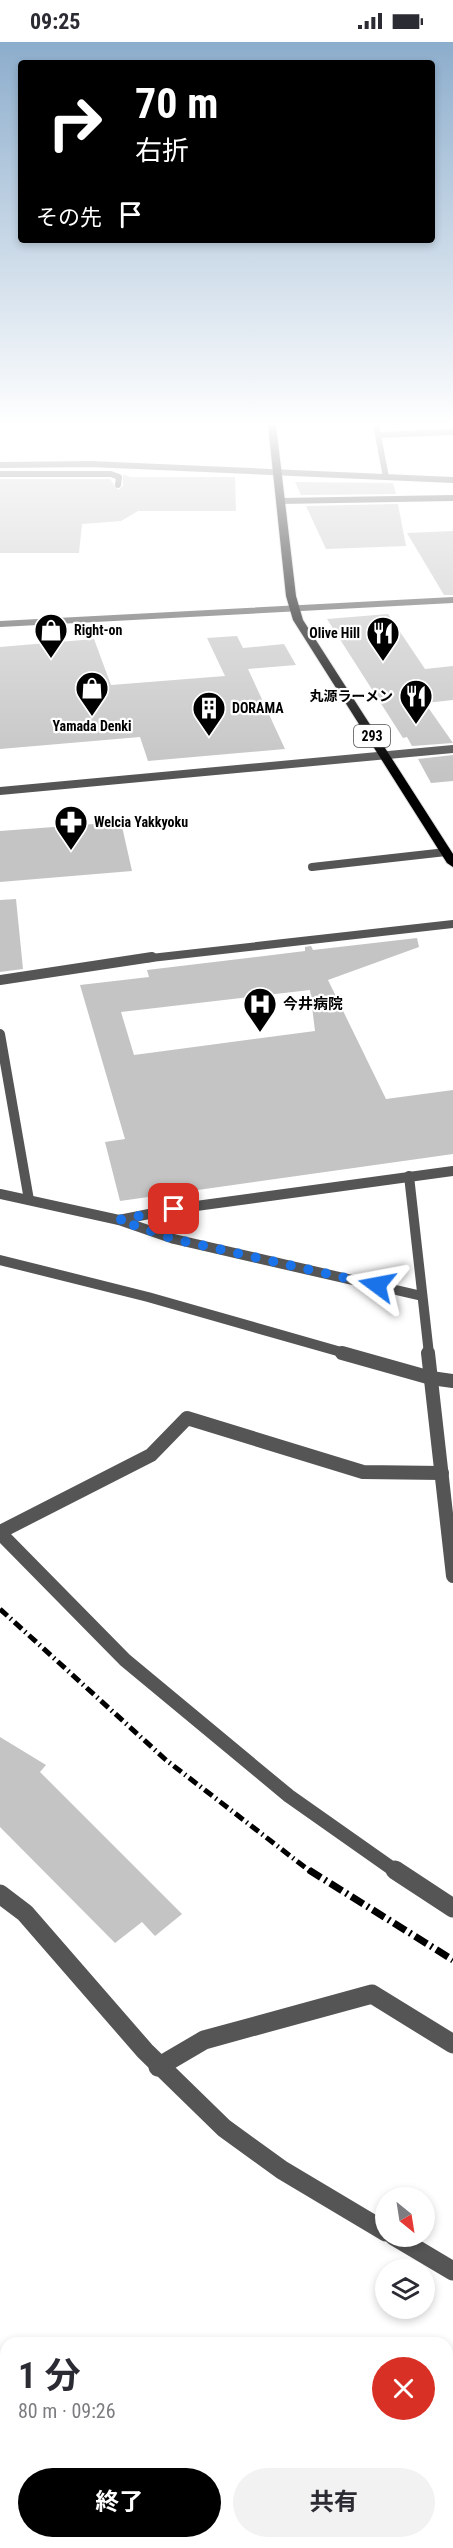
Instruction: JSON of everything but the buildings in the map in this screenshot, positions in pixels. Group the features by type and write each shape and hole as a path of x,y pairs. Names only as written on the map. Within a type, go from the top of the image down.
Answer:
{"highway":[{"name":"293","path":"285,542 294,608 298,620 453,863"}],"street":[{"path":"0,624 453,600"},
{"path":"0,791 453,749"},
{"path":"312,867 446,852"},
{"path":"0,980 154,957 453,924"},
{"path":"0,1034 29,1200"},
{"path":"119,1220 174,1209 453,1171"},
{"path":"409,1176 453,1576"},
{"path":"0,1194 119,1220 174,1239 422,1296"},
{"path":"0,1260 148,1297 431,1378 453,1381"},
{"path":"442,1473 363,1472 187,1418 151,1455 0,1533 143,1675 289,1796 354,1843 453,1908"},
{"path":"0,1894 25,1913 159,2067 225,2128 284,2172 375,2226"},
{"path":"159,2067 204,2040 372,1994 453,2044"},
{"path":"413,2247 453,2271"}],"railway":[{"path":"0,1609 166,1760 311,1872"},
{"path":"309,1870 453,1960"}],"place":[{"name":"Right-on","path":"51,659"},
{"name":"Olive Hill","path":"383,662"},
{"name":"Yamada Denki","path":"92,717"},
{"name":"丸源ラーメン","path":"416,725"},
{"name":"DORAMA","path":"209,737"},
{"name":"Welcia Yakkyoku","path":"71,851"},
{"name":"今井病院","path":"260,1033"}],"route":[{"path":"174,1209 119,1220 174,1239 377,1285"}]}
